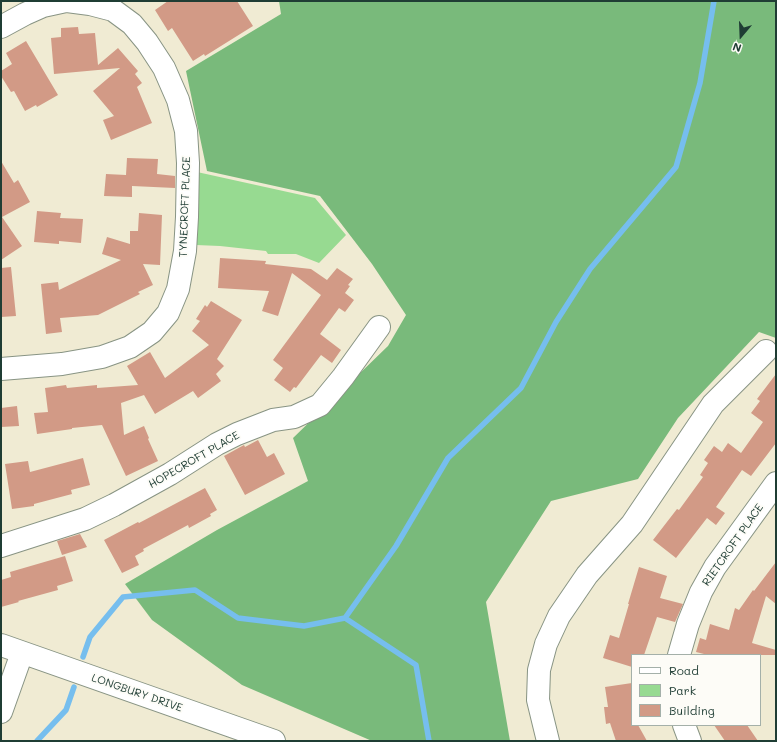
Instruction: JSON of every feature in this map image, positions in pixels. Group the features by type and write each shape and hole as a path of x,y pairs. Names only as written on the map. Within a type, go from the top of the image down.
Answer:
{"street":[{"name":"TYNECROFT PLACE","path":"1,28 25,14 43,6 66,1 90,4 113,10 132,24 147,42 164,68 178,100 186,131 188,163 185,251 178,289 168,313 152,332 130,347 102,357 68,363 1,369"},
{"name":"HOPECROFT PLACE","path":"1,546 85,519 114,506 236,434 273,420 294,416 320,405 380,327"},
{"path":"548,741 538,700 540,670 546,644 559,616 588,575 632,524 713,404 766,351"},
{"name":"RIETCROFT PLACE","path":"679,654 688,624 704,586 715,567 776,483"},
{"name":"LONGBURY DRIVE","path":"1,645 274,741"},
{"path":"1,712 22,653"},
{"path":"684,726 690,741"}],"green space":[{"path":"279,1 776,1 776,338 759,332 678,418 638,479 551,501 486,602 510,741 372,741 242,685 152,620 125,584 217,530 308,481 293,438 388,346 406,315 372,264 320,196 207,171 186,71 281,14"},
{"path":"197,172 315,198 346,235 319,263 296,254 268,254 266,251 196,245"}],"building":[{"path":"168,1 237,1 253,26 205,56 204,54 193,61 172,28 168,31 155,10"},
{"path":"78,27 79,34 95,33 98,65 118,48 138,71 135,74 142,83 137,87 152,123 111,140 103,120 114,116 93,91 120,68 54,74 51,38 61,37 61,28"},
{"path":"26,41 58,95 37,107 36,105 25,111 14,91 11,92 1,76 1,71 12,64 6,53"},
{"path":"127,158 158,159 157,174 175,176 175,188 132,186 132,197 104,196 106,174 126,175"},
{"path":"1,161 14,183 18,180 30,202 2,217 22,246 1,260"},
{"path":"37,211 61,213 60,218 83,219 81,243 59,241 59,244 34,242"},
{"path":"139,213 162,215 160,265 143,264 153,285 138,292 140,294 98,315 60,318 62,332 46,334 41,284 58,282 59,290 121,260 102,254 107,237 130,244 130,231 138,231"},
{"path":"220,258 266,261 265,264 311,269 327,280 337,268 353,279 348,285 350,286 345,293 354,300 345,312 339,308 320,334 341,350 332,363 321,355 296,388 294,387 290,392 274,380 283,368 273,360 321,295 292,273 278,316 262,311 269,291 218,288"},
{"path":"11,267 16,316 1,317 1,268"},
{"path":"211,301 242,320 217,359 224,366 216,374 221,381 198,398 193,391 155,414 144,395 121,403 124,435 144,426 158,461 126,476 102,425 37,434 34,413 48,412 45,388 66,385 67,388 97,385 97,388 138,385 127,366 150,352 165,378 209,345 192,331 200,321 196,319 205,305 207,307"},
{"path":"776,374 776,443 751,476 742,470 716,507 725,513 716,525 707,518 676,558 653,540 677,509 679,510 703,477 700,475 708,463 704,460 714,446 722,452 728,443 741,453 763,422 751,413 760,401 757,399"},
{"path":"17,406 19,426 1,427 1,408"},
{"path":"258,440 267,457 274,453 285,474 245,495 224,456 244,445 245,447"},
{"path":"83,458 90,485 71,490 72,494 34,504 34,506 12,509 5,464 28,461 30,472"},
{"path":"205,488 217,510 210,514 211,516 189,528 188,525 143,549 144,551 135,556 139,565 122,573 104,540"},
{"path":"80,534 87,547 62,555 57,541"},
{"path":"65,556 73,581 57,586 58,590 1,607 1,580 11,577 10,572"},
{"path":"776,562 776,604 766,596 752,643 776,650 776,655 704,654 696,652 700,638 706,640 710,624 729,630 735,608 739,610 753,590 754,591"},
{"path":"639,567 667,576 660,598 683,604 675,622 657,617 644,654 631,654 631,667 603,658 610,635 619,638"},
{"path":"631,683 631,726 639,726 647,741 616,741 610,723 606,724 604,707 608,707 605,687"},
{"path":"715,726 748,726 758,741 725,741"}],"waterway":[{"path":"429,741 416,665 345,618 396,546 448,458 521,388 556,322 590,269 676,167 700,83 714,1"},
{"path":"83,657 90,637 123,597 195,590 238,618 304,626 345,618"},
{"path":"37,741 66,710 74,687"}]}
